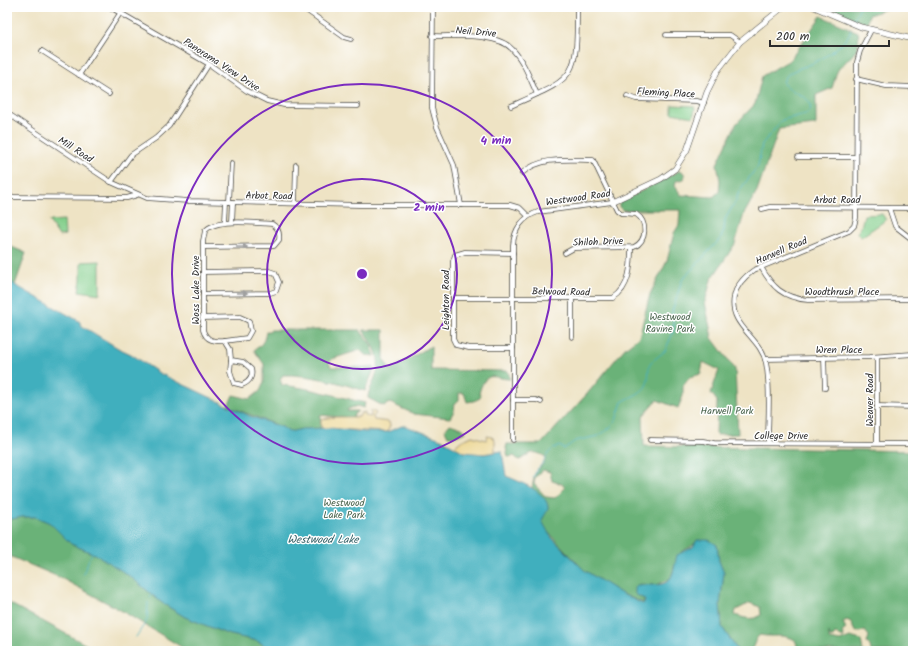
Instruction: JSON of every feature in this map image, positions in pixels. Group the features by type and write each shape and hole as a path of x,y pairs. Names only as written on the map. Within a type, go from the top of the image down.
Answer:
{"street":[{"name":"Panorama View Drive","path":"110,7 209,64 247,91 272,103 358,106"},
{"path":"302,7 344,37 351,39"},
{"path":"433,7 432,108 437,127 454,165 461,205"},
{"path":"511,106 553,87 566,79 571,72 577,46 578,7"},
{"name":"Westwood Road","path":"528,216 541,211 612,202 661,179 675,169 687,150 714,77 740,42 778,9 783,7"},
{"path":"814,7 871,30 913,39"},
{"path":"79,75 121,12"},
{"name":"Harwell Road","path":"768,443 768,379 765,359 757,344 740,325 736,318 733,306 735,294 741,280 761,267 851,230 855,224 856,79 858,57 871,30"},
{"path":"666,35 730,35 740,42"},
{"name":"Neil Drive","path":"432,36 485,38 508,45 518,56 537,94"},
{"path":"42,51 109,94"},
{"path":"111,182 131,155 156,138 169,126 209,64"},
{"path":"856,79 886,86 912,87"},
{"name":"Fleming Place","path":"627,96 636,99 697,100 704,103"},
{"name":"Mill Road","path":"7,113 111,182 137,195"},
{"path":"798,157 856,157"},
{"path":"522,173 529,166 547,160 593,160 612,202"},
{"path":"225,222 229,202 231,163"},
{"path":"295,203 296,165"},
{"name":"Arbot Road","path":"7,197 127,198 137,195 153,199 229,202 513,206 520,208 528,216"},
{"path":"229,202 232,222"},
{"name":"Shiloh Drive","path":"565,252 574,248 631,248 637,246 642,240 645,228 644,222 636,214 618,212 612,202"},
{"name":"Arbot Road","path":"762,209 770,207 913,208"},
{"path":"889,208 895,226 913,240"},
{"path":"512,440 513,240 517,229 528,216"},
{"name":"Woss Lake Drive","path":"203,247 269,247 277,244 279,240 278,228 272,224 225,222 210,226 206,230 203,247 203,330 207,338 216,342 225,341"},
{"name":"Belwood Road","path":"453,298 607,300 619,295 630,270 631,248"},
{"name":"Leighton Road","path":"513,253 457,254 453,261 453,338 456,345 469,348 513,348"},
{"name":"Woodthrush Place","path":"761,267 774,288 792,298 808,300 913,299"},
{"path":"203,272 270,271 275,273 278,282 276,291 270,293 203,294"},
{"path":"572,299 572,337"},
{"path":"202,318 240,317 249,321 250,331 247,338 225,341 230,349 230,371 234,382 242,385 248,382 252,376 251,369 243,362 231,360"},
{"name":"Wren Place","path":"765,359 877,357 913,354"},
{"path":"824,357 824,388"},
{"name":"Weaver Road","path":"877,357 877,444"},
{"path":"513,400 536,400 541,402"},
{"path":"877,406 913,407"},
{"name":"College Drive","path":"650,440 768,443 913,444"}],"green space":[{"path":"829,7 891,7 869,15 867,22 860,22"},
{"path":"821,16 858,32 859,39 856,50 838,70 832,88 816,95 816,125 779,129 757,191 744,214 735,244 711,280 705,302 712,338 735,369 738,434 716,435 717,401 711,393 719,370 703,362 701,374 690,377 683,386 683,396 678,408 657,400 643,416 644,446 913,451 913,651 871,651 870,646 867,643 869,636 865,631 857,632 854,630 851,622 847,620 843,622 846,629 842,632 844,637 835,634 833,637 830,637 829,633 829,639 840,641 850,637 861,640 863,651 795,651 797,645 795,640 791,638 760,635 750,651 738,651 722,627 720,604 724,573 719,561 717,545 697,540 679,555 670,579 656,585 639,584 639,597 644,599 644,603 622,594 584,570 545,529 543,525 543,517 548,506 542,496 532,488 536,473 544,463 546,457 541,454 531,453 519,460 514,456 508,457 506,448 507,444 541,444 587,394 625,348 639,337 650,294 667,261 674,233 679,225 680,210 622,210 619,207 619,203 679,171 682,171 685,175 684,179 676,181 675,186 681,195 713,197 719,192 720,181 717,164 736,124 755,104 762,76 790,60","holes":["543,470 550,472 552,481 562,484 565,488 555,498 546,497 534,484 535,478","750,603 760,607 761,615 755,618 745,618 735,615 736,610"]},
{"path":"672,105 694,106 695,109 693,117 672,113"},
{"path":"882,214 886,220 861,237 857,233 861,227 864,215"},
{"path":"64,220 65,235 59,236 49,221"},
{"path":"7,245 26,253 15,285 7,278"},
{"path":"100,261 100,294 79,291 81,280 81,262"},
{"path":"271,330 360,330 371,345 375,356 365,355 360,350 332,359 329,363 331,367 375,367 365,391 335,382 303,376 283,375 280,379 282,385 313,390 365,403 364,408 357,406 348,409 347,411 358,411 354,414 353,418 320,415 321,428 302,429 289,432 282,427 228,406 233,395 250,399 260,391 264,382 264,364 254,350 262,343 266,332"},
{"path":"363,330 384,330 384,360 390,370 431,346 431,370 508,371 510,379 489,377 483,383 480,398 474,401 467,402 464,393 459,393 459,400 455,403 454,411 450,418 414,414 390,403 383,406 368,398 369,391 377,373 378,360 375,348"},
{"path":"450,424 462,428 465,432 456,436 448,436 445,430"},
{"path":"22,517 36,517 50,523 71,544 97,555 131,577 162,603 185,617 227,634 257,641 274,651 188,651 122,611 61,578 7,555 7,520"},
{"path":"7,602 98,651 7,651"}],"sand":[{"path":"371,410 376,413 373,417 374,420 389,422 390,426 387,432 321,428 321,419 336,417 359,417 361,413 365,412 365,416 371,417"},
{"path":"472,436 486,440 487,436 492,437 495,440 495,452 474,454 464,452 454,447 461,441"}],"water":[{"name":"Westwood Lake","path":"7,278 15,285 79,321 82,326 118,348 131,354 159,373 250,416 282,427 289,432 302,429 331,428 364,432 387,432 402,426 406,426 441,439 464,452 484,454 502,451 506,476 532,488 547,502 548,510 542,521 551,537 584,570 622,594 643,604 645,602 644,599 635,594 635,587 637,585 657,585 666,582 672,575 677,555 693,547 697,540 709,540 717,545 719,561 724,573 720,604 722,627 738,651 274,651 257,641 227,634 185,617 162,603 131,577 97,555 71,544 50,523 36,517 22,517 7,520"}],"waterway":[{"path":"854,19 860,7"},
{"path":"539,467 551,450 560,446 564,449 575,441 598,436 607,430 615,423 622,402 638,394 645,388 650,363 665,351 674,330 672,312 682,280 721,238 724,230 725,219 736,201 739,191 758,166 762,144 782,120 806,114 810,111 808,101 790,90 783,83 787,75 794,70 811,64 834,50 845,40 851,30"},
{"path":"533,477 538,468"},
{"path":"90,557 92,553"},
{"path":"83,574 89,559"},
{"path":"136,637 147,620 148,602"}],"park label":[{"name":"Westwood Ravine Park","path":"670,322"},
{"name":"Harwell Park","path":"727,410"},
{"name":"Westwood Lake Park","path":"344,508"}]}
